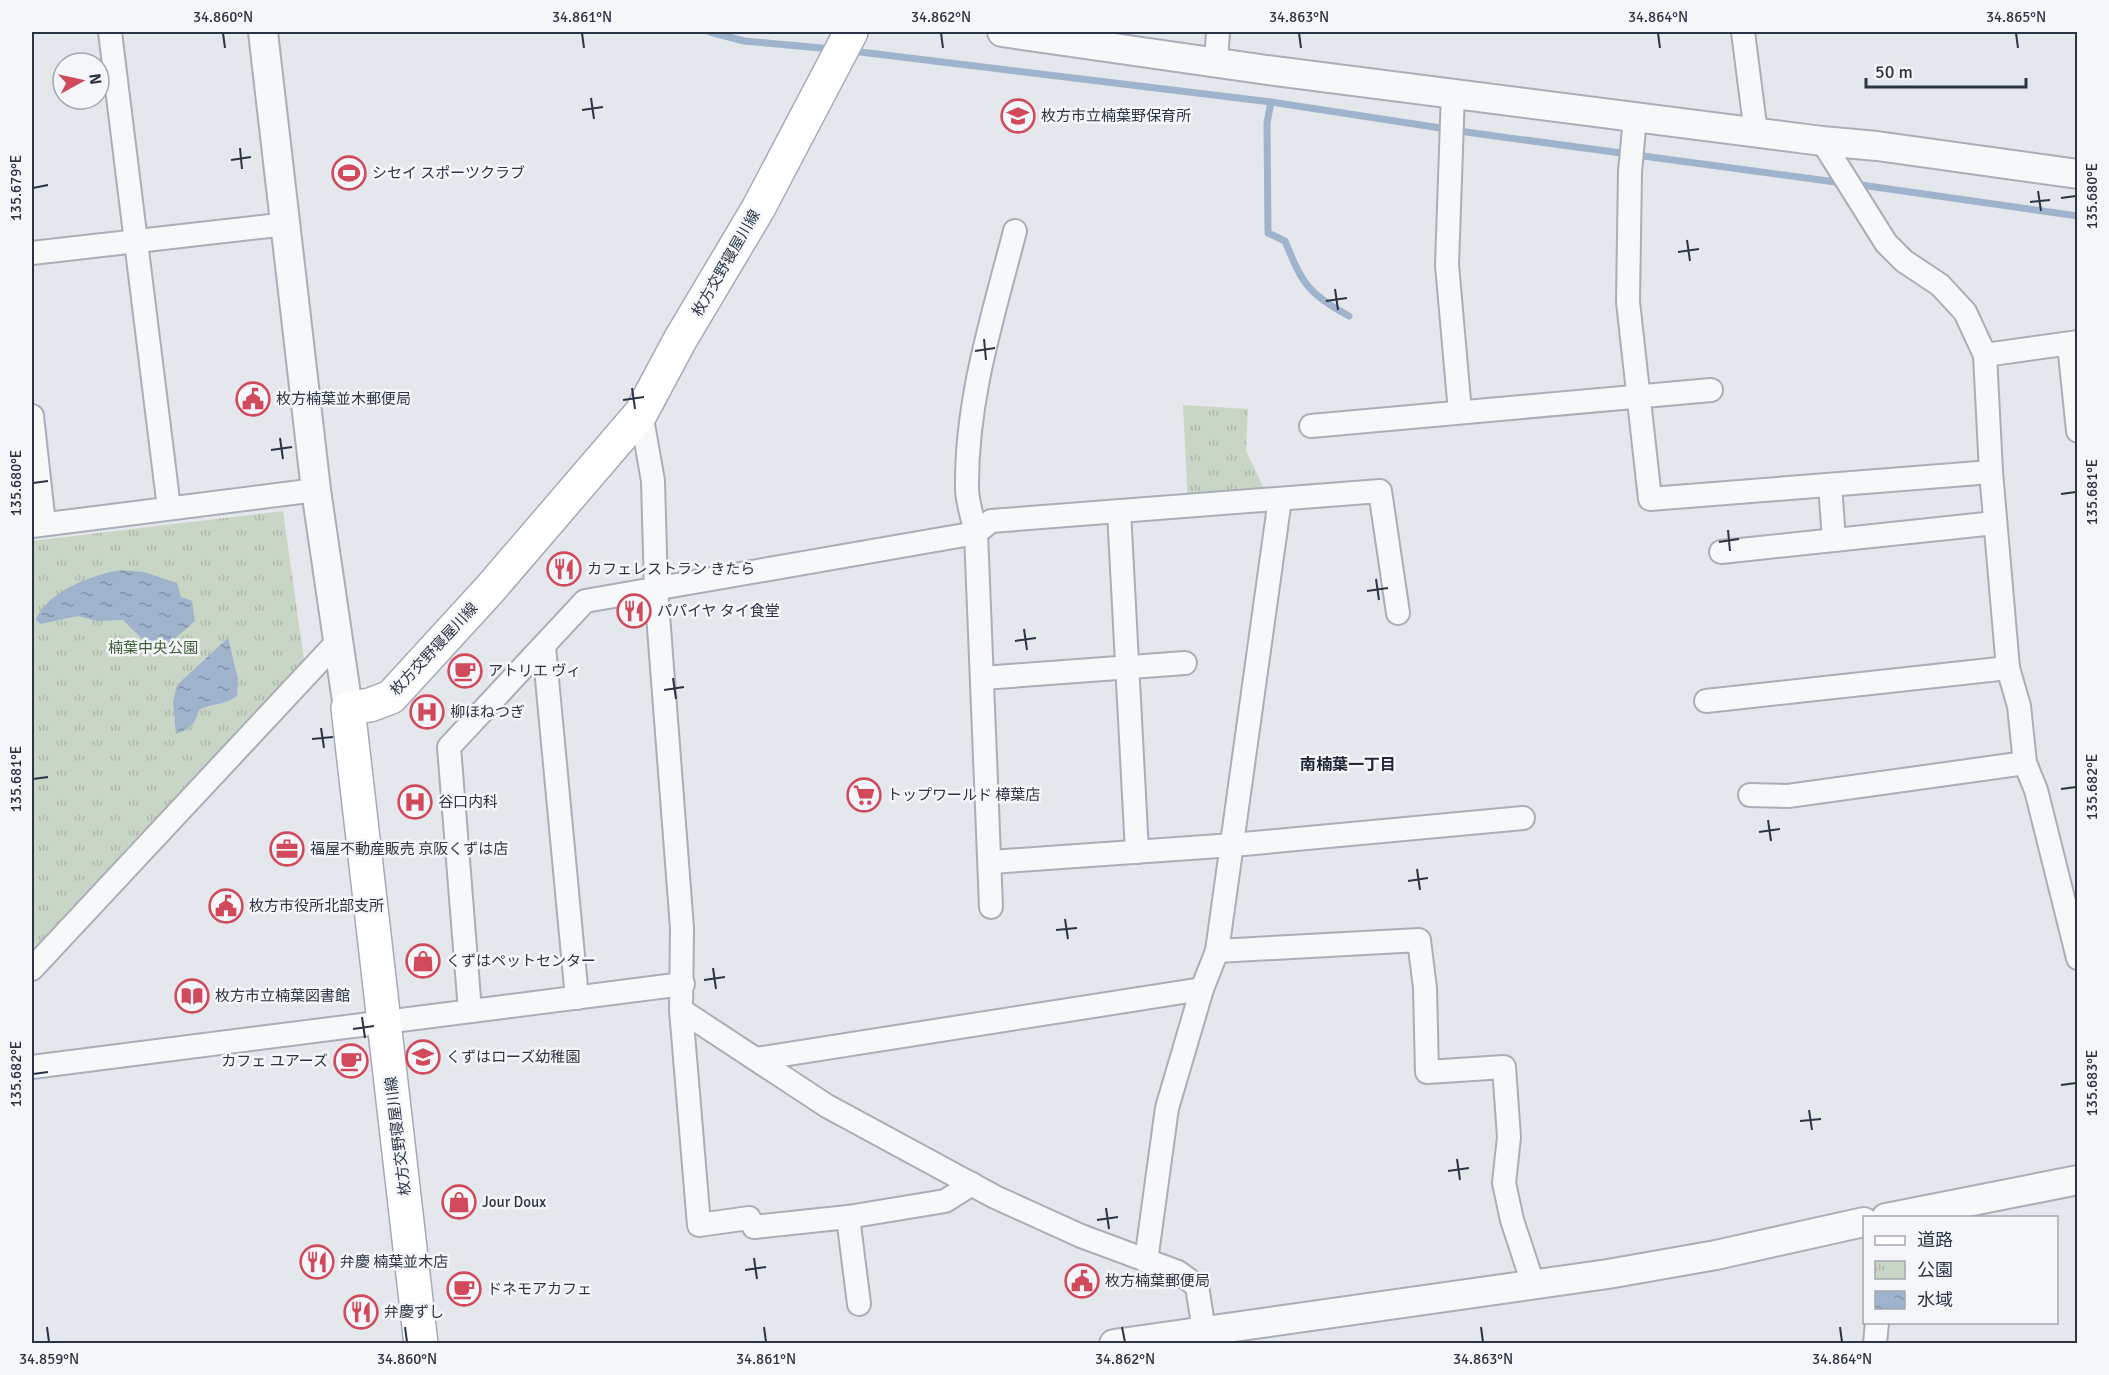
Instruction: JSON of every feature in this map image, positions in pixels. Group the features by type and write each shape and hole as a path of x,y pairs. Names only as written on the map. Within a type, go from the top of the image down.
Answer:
{"main road":[{"name":"枚方交野寝屋川線","path":"421,1344 348,708 370,705 391,697 490,589 641,413 680,339 720,276 758,209 850,32"}],"street":[{"path":"110,32 138,241 169,508"},
{"path":"263,32 316,490 348,708"},
{"path":"1002,32 1392,87 1453,92 2078,174"},
{"path":"1216,62 1218,32"},
{"path":"1743,32 1756,133"},
{"path":"1453,92 1447,265 1460,412"},
{"path":"1635,117 1630,172 1628,302 1650,499 1990,472"},
{"path":"1822,141 1886,243 1904,261 1940,285 1965,312 1985,354 1990,472 2008,668 2019,706 2025,763 2036,789 2078,958"},
{"path":"32,253 287,224"},
{"path":"991,907 992,862 976,533 967,490 971,421 988,328 1015,231"},
{"path":"1985,354 2073,343 2078,431"},
{"path":"1311,426 1711,390"},
{"path":"641,413 652,482 656,589 683,984 681,1010 699,1225 749,1218 754,1227 848,1217 945,1201 972,1184"},
{"path":"32,416 38,525 316,490"},
{"path":"1830,485 1834,540"},
{"path":"470,1011 449,747 585,601 976,533 991,521 1380,491 1398,614"},
{"path":"1146,1261 1167,1108 1202,989 1217,951 1280,499"},
{"path":"1119,511 1137,852"},
{"path":"1721,552 1995,523"},
{"path":"32,969 339,640"},
{"path":"544,647 577,998"},
{"path":"983,678 1185,663"},
{"path":"1706,701 2008,668"},
{"path":"1750,795 1788,796 2025,763"},
{"path":"992,862 1233,845 1523,818"},
{"path":"1217,951 1419,940 1425,988 1427,1072 1504,1067 1509,1137 1504,1183 1512,1220 1533,1284"},
{"path":"32,1067 683,984"},
{"path":"756,1059 1202,989"},
{"path":"681,1010 827,1106 995,1197 1081,1236 1178,1272 1197,1286 1205,1337"},
{"path":"1896,1216 2078,1180"},
{"path":"848,1217 859,1304"},
{"path":"1114,1344 1205,1337 1716,1255 1863,1222"},
{"path":"1875,1344 1877,1324"}],"green space":[{"path":"1183,405 1248,409 1246,451 1269,499 1188,506"},
{"name":"楠葉中央公園","path":"283,511 304,660 32,963 32,541"}],"water":[{"path":"121,570 144,572 177,583 181,597 192,601 195,621 165,647 153,650 123,620 97,621 78,616 40,624 36,619 42,609 61,592 98,575"},
{"path":"228,638 238,679 237,696 226,702 199,710 191,725 176,734 173,702 177,685"}],"waterway":[{"path":"710,32 744,41 832,49"},
{"path":"852,51 1271,102 1473,133 1843,183"},
{"path":"1271,102 1267,123 1268,233 1285,241 1296,267 1315,294 1349,316"},
{"path":"1854,184 2078,216"}],"place":[{"name":"枚方市立楠葉野保育所","path":"1018,116"},
{"name":"シセイ スポーツクラブ","path":"349,173"},
{"name":"枚方楠葉並木郵便局","path":"253,399"},
{"name":"カフェレストラン きたら","path":"564,569"},
{"name":"パパイヤ タイ食堂","path":"634,611"},
{"name":"アトリエ ヴィ","path":"465,671"},
{"name":"柳ほねつぎ","path":"427,712"},
{"name":"トップワールド 樟葉店","path":"864,795"},
{"name":"谷口内科","path":"415,802"},
{"name":"福屋不動産販売 京阪くずは店","path":"287,849"},
{"name":"枚方市役所北部支所","path":"226,906"},
{"name":"くずはペットセンター","path":"423,961"},
{"name":"枚方市立楠葉図書館","path":"192,996"},
{"name":"くずはローズ幼稚園","path":"423,1057"},
{"name":"カフェ ユアーズ","path":"351,1061"},
{"name":"Jour Doux","path":"459,1202"},
{"name":"弁慶 楠葉並木店","path":"317,1262"},
{"name":"枚方楠葉郵便局","path":"1082,1281"},
{"name":"ドネモアカフェ","path":"464,1289"},
{"name":"弁慶ずし","path":"361,1312"}],"district":[{"name":"南楠葉一丁目","path":"1348,765"}]}
